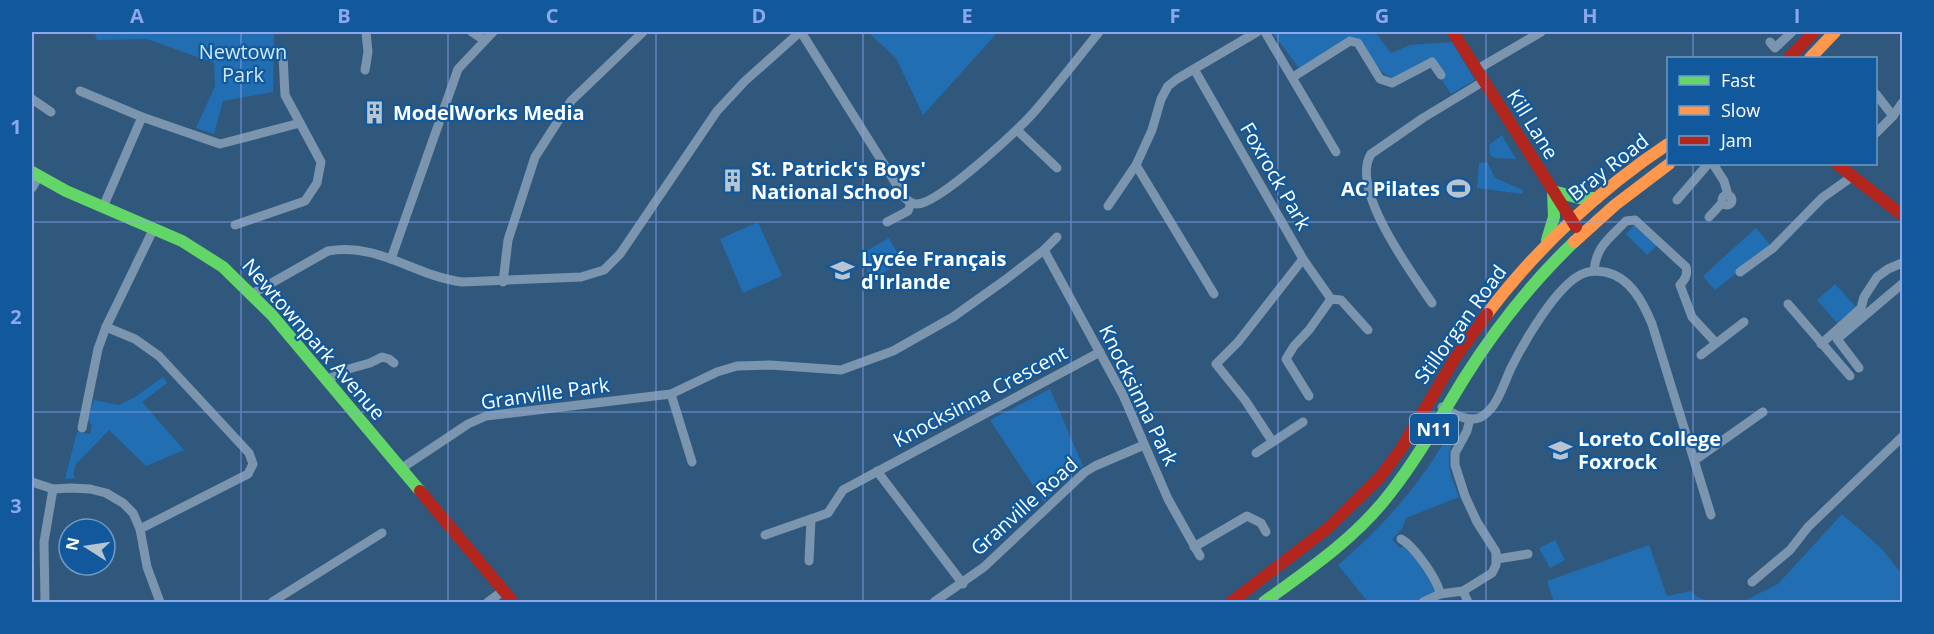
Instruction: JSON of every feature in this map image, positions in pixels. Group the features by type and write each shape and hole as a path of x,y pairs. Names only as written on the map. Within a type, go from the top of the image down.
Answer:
{"main road":[{"name":"Kill Lane","path":"1453,32 1582,236"},
{"path":"1790,57 1814,32"},
{"path":"1811,57 1835,32"},
{"name":"Bray Road","path":"1571,220 1667,145"},
{"name":"Bray Road","path":"1592,227 1668,165"},
{"path":"1841,165 1902,215"},
{"name":"Newtownpark Avenue","path":"35,174 66,192 154,228 198,249 223,267 252,294 327,380 513,603"},
{"path":"1546,245 1554,217 1553,191 1579,198 1597,198"},
{"name":"Stillorgan Road","path":"1231,603 1326,530 1382,475 1492,307 1571,220"},
{"name":"Stillorgan Road","path":"1264,603 1345,541 1376,511 1398,485 1477,358 1526,292 1560,255 1592,227"}],"street":[{"path":"365,70 368,52 366,32"},
{"path":"472,32 484,40"},
{"path":"391,259 458,69 493,32"},
{"path":"503,282 508,240 535,157 572,101 643,32"},
{"path":"252,294 328,251 351,249 391,259 444,280 462,282 581,277 604,270 620,254 635,233 721,105 800,32 905,198 911,203 922,203 950,187 1017,130 1099,32"},
{"path":"1108,206 1136,165 1168,86 1177,78 1257,32"},
{"path":"1265,32 1336,152"},
{"path":"1476,70 1540,32"},
{"path":"1770,42 1775,48 1792,32"},
{"path":"1293,76 1350,41 1358,43 1380,79 1386,82 1392,83 1432,62 1441,75"},
{"path":"235,225 306,201 317,183 321,162 285,95 283,56"},
{"name":"Foxrock Park","path":"1194,69 1303,259 1331,299 1341,300 1368,330"},
{"path":"1432,303 1398,253 1383,225 1370,195 1365,172 1366,162 1371,154 1423,117 1484,81"},
{"path":"80,91 142,117 220,144 300,123"},
{"path":"1877,95 1893,116"},
{"path":"32,99 51,112"},
{"path":"1877,131 1893,116 1902,103"},
{"path":"102,207 142,117"},
{"path":"1017,130 1057,168"},
{"path":"1136,165 1214,294"},
{"path":"1677,200 1707,165"},
{"path":"1709,217 1725,199 1724,181 1714,165"},
{"path":"32,188 35,174"},
{"path":"1740,272 1773,248 1822,198 1853,176"},
{"path":"887,222 908,211 911,203"},
{"path":"1594,271 1595,259 1600,248 1626,221 1635,220 1686,267 1687,272 1680,285 1689,312 1716,343"},
{"path":"82,428 98,349 106,327 154,228"},
{"name":"Granville Park","path":"402,468 468,424 486,416 671,394 717,372 737,366 770,365 841,370 893,351 953,316 1005,280 1057,237"},
{"name":"Knocksinna Park","path":"1044,250 1123,395 1168,499 1200,556"},
{"path":"1272,441 1245,400 1216,364 1238,342 1303,259"},
{"path":"1821,344 1861,308 1869,287 1877,277 1902,262"},
{"path":"1430,399 1446,409 1470,419 1478,419 1490,409 1527,337 1561,292 1575,278 1584,273 1594,271 1609,273 1623,279 1645,308 1711,515"},
{"path":"1859,368 1837,339 1902,284"},
{"path":"1309,396 1286,359 1331,299"},
{"path":"1788,304 1850,376"},
{"path":"1701,355 1744,322"},
{"path":"106,327 135,339 159,356 249,453 253,464 248,474 140,529"},
{"name":"Knocksinna Crescent","path":"811,519 828,513 843,490 1100,352"},
{"path":"327,380 345,370 382,357 394,363"},
{"path":"671,394 692,462"},
{"path":"1695,460 1763,412"},
{"path":"1423,603 1440,594 1463,591 1492,573 1497,559 1492,544 1476,522 1455,465 1458,446 1467,431 1470,419"},
{"path":"1256,453 1304,422"},
{"path":"1752,582 1790,550 1808,527 1902,437"},
{"name":"Granville Road","path":"934,603 963,584 1027,528 1078,478 1095,466 1144,445"},
{"path":"877,471 963,584"},
{"path":"32,482 53,489 90,489 123,503 133,513 140,529 147,567 160,603"},
{"path":"45,603 44,542 53,489"},
{"path":"1194,547 1247,516 1261,523 1266,531"},
{"path":"765,535 811,519 808,561"},
{"path":"272,603 382,534"},
{"path":"1401,540 1410,544 1428,568 1440,594"},
{"path":"1497,559 1528,554"},
{"path":"488,603 503,591"},
{"path":"1463,591 1468,603"}],"green space":[{"name":"Newtown Park","path":"94,32 274,32 273,92 223,101 214,134 196,128 215,86 214,63 147,39 97,40"},
{"path":"868,32 998,32 923,115 896,58"},
{"path":"1272,32 1375,32 1391,53 1410,45 1452,42 1475,80 1451,94 1428,59 1393,78 1387,76 1379,68 1363,42 1349,37 1299,68"},
{"path":"1502,135 1516,159 1495,158 1490,155 1489,145"},
{"path":"1487,162 1495,178 1523,190 1522,194 1477,188 1479,163"},
{"path":"758,222 782,276 743,293 720,239"},
{"path":"1634,225 1657,245 1647,255 1626,234"},
{"path":"1756,228 1771,246 1715,290 1703,276"},
{"path":"889,238 902,262 872,279 859,255"},
{"path":"1835,284 1856,307 1837,323 1817,300"},
{"path":"163,377 167,383 142,402 184,450 146,466 109,430 76,464 73,474 75,478 65,479 77,432 90,434 92,425 87,420 94,400 119,405 135,397"},
{"path":"1050,389 1083,466 1066,477 1044,502 990,420"},
{"path":"1452,428 1460,430 1454,439 1449,456 1450,471 1459,497 1406,518 1402,529 1392,539 1400,548 1405,545 1429,574 1435,592 1416,602 1368,602 1338,565 1387,519 1428,467"},
{"path":"1842,514 1882,549 1902,574 1902,602 1742,602 1778,584"},
{"path":"1555,540 1565,560 1550,568 1539,548"},
{"path":"1649,545 1667,596 1692,591 1697,597 1710,602 1554,602 1547,581"}],"traffic: fast":[{"path":"32,172 66,191 182,241 223,267 272,315 420,491"},
{"path":"1547,240 1554,217 1553,191 1579,198 1597,198"},
{"path":"1264,602 1332,552 1378,508 1430,436 1489,341 1529,290 1574,242"}],"traffic: slow":[{"path":"1811,57 1835,32"},
{"path":"1487,314 1526,266 1570,222 1618,180 1667,145"},
{"path":"1574,242 1615,205 1668,165"}],"traffic: jam":[{"path":"1453,32 1576,227"},
{"path":"1790,57 1814,32"},
{"path":"1838,165 1902,215"},
{"path":"1231,602 1328,528 1380,477 1401,449 1455,358 1487,314"},
{"path":"420,491 513,602"}],"place":[{"name":"ModelWorks Media","path":"375,112"},
{"name":"St. Patrick's Boys' National School","path":"733,180"},
{"name":"AC Pilates","path":"1458,188"},
{"name":"Lycée Français d'Irlande","path":"843,270"},
{"name":"Loreto College Foxrock","path":"1560,450"}]}
